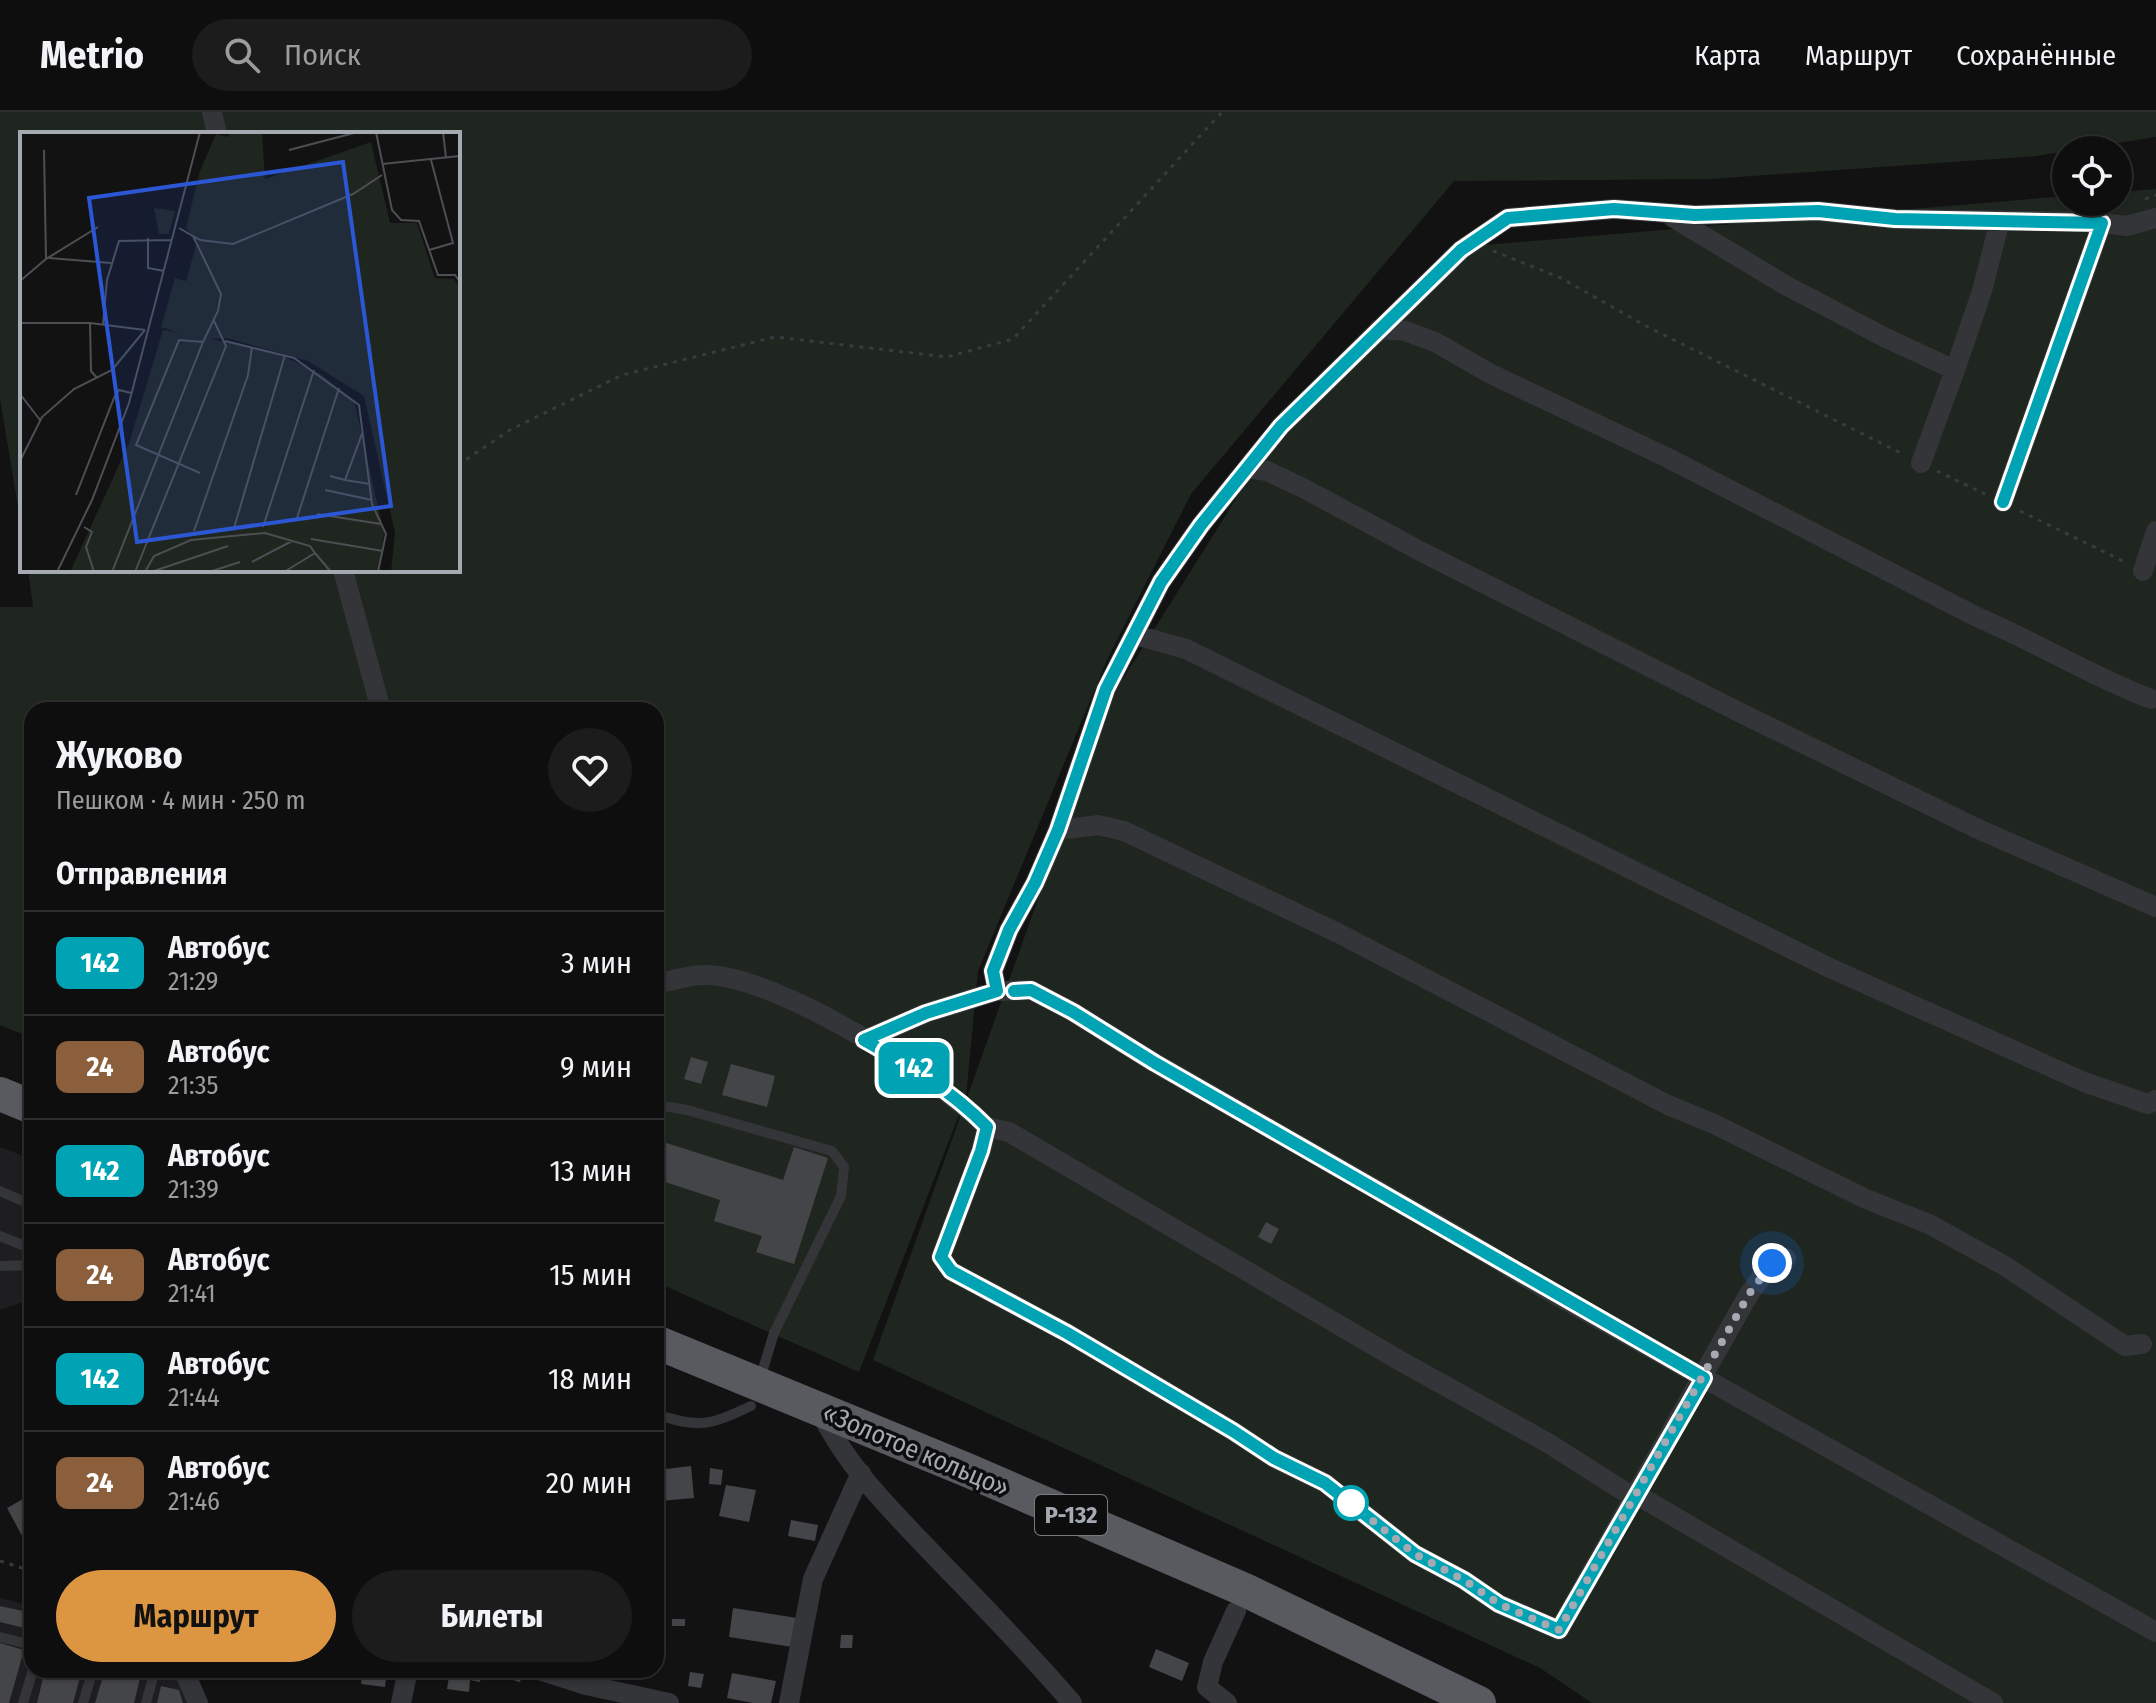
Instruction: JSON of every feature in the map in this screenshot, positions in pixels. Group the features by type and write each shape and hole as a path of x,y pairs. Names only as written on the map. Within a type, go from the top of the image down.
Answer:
{"highway":[{"path":"0,1070 24,1080"},
{"path":"0,1094 24,1104"},
{"name":"«Золотое кольцо»","path":"664,1346 755,1395 1245,1590 1479,1703"},
{"name":"«Золотое кольцо»","path":"664,1368 755,1395"},
{"name":"«Золотое кольцо»","path":"825,1424 1294,1636 1427,1703"}],"street":[{"path":"212,112 217,132"},
{"path":"997,991 993,971 1009,930 1035,883 1058,830 1106,689 1161,582 1201,525 1281,426 1466,246 1508,218 1614,209 1695,215 1818,211 1895,219 2127,226 2156,218"},
{"path":"1665,213 1787,286 1955,370"},
{"path":"1921,463 1982,291 2000,220"},
{"path":"2003,502 2102,223"},
{"path":"1379,329 1405,331 1435,342 1491,374 1668,458 1977,617 2027,638 2108,683 2151,699"},
{"path":"1247,468 1267,471 1305,489 1422,552 1976,828 2156,907"},
{"path":"2143,571 2156,531"},
{"path":"344,572 379,702"},
{"path":"1136,635 1186,649 1830,968 2084,1082 2148,1104 2156,1100"},
{"path":"1058,830 1098,825 1124,831 1224,878 1340,934 1668,1105 1714,1124 1866,1199 1929,1224 2005,1266 2125,1346 2142,1344"},
{"path":"664,982 704,975 746,982 804,1006 915,1069 969,1109 987,1127 1009,1132 1397,1359 1548,1443 1633,1497 1644,1499 1993,1703"},
{"path":"864,1040 926,1013 997,991 1031,990 1704,1378 2156,1632"},
{"path":"987,1127 941,1257 951,1271 1067,1333 1274,1458 1325,1483 1415,1554 1464,1580 1499,1604 1559,1630 1749,1294 1772,1263 1786,1258"},
{"path":"825,1424 890,1508 1025,1648 1072,1703"},
{"path":"789,1703 813,1579 861,1473"},
{"path":"1227,1703 1205,1694 1213,1662 1236,1611"},
{"path":"185,1678 198,1703"},
{"path":"401,1703 406,1678"},
{"path":"564,1678 669,1703"}],"lane":[{"path":"664,1106 832,1151 844,1167 841,1196 774,1333 755,1395 713,1421 691,1425 664,1417"},
{"path":"0,1191 24,1202"},
{"path":"0,1236 24,1246"},
{"path":"0,1266 24,1265"},
{"path":"0,1637 24,1643"},
{"path":"23,1703 31,1678"},
{"path":"83,1703 91,1678"},
{"path":"146,1703 153,1678"}],"path":[{"path":"460,464 510,430 622,375 775,337 947,357 1013,339 1222,112"},
{"path":"1466,246 1501,252 1561,278 1759,384 2143,571"},
{"path":"0,1561 24,1568"}],"shaded area":[{"path":"0,112 2156,112 2156,137 2132,141 2132,136 2052,136 2052,153 2036,156 1710,179 1454,181 1191,494 1107,660 978,971 966,1097 859,1372 664,1286 664,702 24,702 24,1035 0,1025 0,607 33,607 28,572 460,572 460,132 20,132 20,519 0,399"},
{"path":"2156,189 2156,1703 1592,1703 1540,1668 873,1360 1109,701 1273,440 1473,246 2052,197 2052,216 2132,216 2132,191"},
{"path":"0,1147 24,1156 24,1302 0,1310"},
{"path":"0,1598 24,1604 24,1678 178,1678 189,1703 0,1703"}],"building":[{"path":"691,1057 708,1062 701,1084 684,1079"},
{"path":"731,1064 775,1076 767,1107 722,1095"},
{"path":"664,1142 783,1180 794,1147 828,1158 794,1264 756,1252 762,1236 714,1221 720,1200 664,1182"},
{"path":"1266,1222 1279,1229 1271,1244 1258,1237"},
{"path":"691,1466 694,1498 664,1501 664,1469"},
{"path":"710,1468 723,1470 721,1485 709,1484"},
{"path":"726,1485 756,1490 749,1522 719,1516"},
{"path":"24,1498 24,1540 7,1508"},
{"path":"791,1520 818,1525 815,1541 788,1536"},
{"path":"0,1606 24,1611 24,1628 0,1622"},
{"path":"733,1608 797,1618 792,1647 729,1637"},
{"path":"672,1619 685,1619 685,1626 672,1626"},
{"path":"841,1635 853,1635 852,1648 840,1648"},
{"path":"0,1643 24,1650 9,1703 0,1703"},
{"path":"1156,1649 1189,1663 1182,1681 1149,1667"},
{"path":"690,1672 704,1674 701,1688 688,1686"},
{"path":"732,1673 776,1681 771,1703 727,1698"},
{"path":"43,1678 80,1678 73,1703 37,1703"},
{"path":"103,1678 140,1678 134,1703 95,1703"},
{"path":"362,1678 386,1678 385,1687 361,1684"},
{"path":"449,1678 481,1678 480,1682 470,1680 469,1692 447,1689"},
{"path":"161,1686 179,1690 183,1703 157,1703"}],"bus line":[{"name":"142","path":"1014,991 1031,990 1073,1012 1155,1063 1704,1378 1559,1630 1499,1604 1464,1580 1415,1554 1325,1483 1274,1458 1067,1333 951,1271 941,1257 987,1127 969,1109 915,1069 864,1040 926,1013 997,991 993,971 1009,930 1035,883 1058,830 1106,689 1161,582 1201,525 1281,426 1461,250 1508,218 1614,209 1695,215 1818,211 1895,219 2102,223 2003,502"}],"route":[{"path":"1351,1503 1345,1499 1415,1554 1464,1580 1499,1604 1559,1630 1749,1294 1772,1263"}]}
